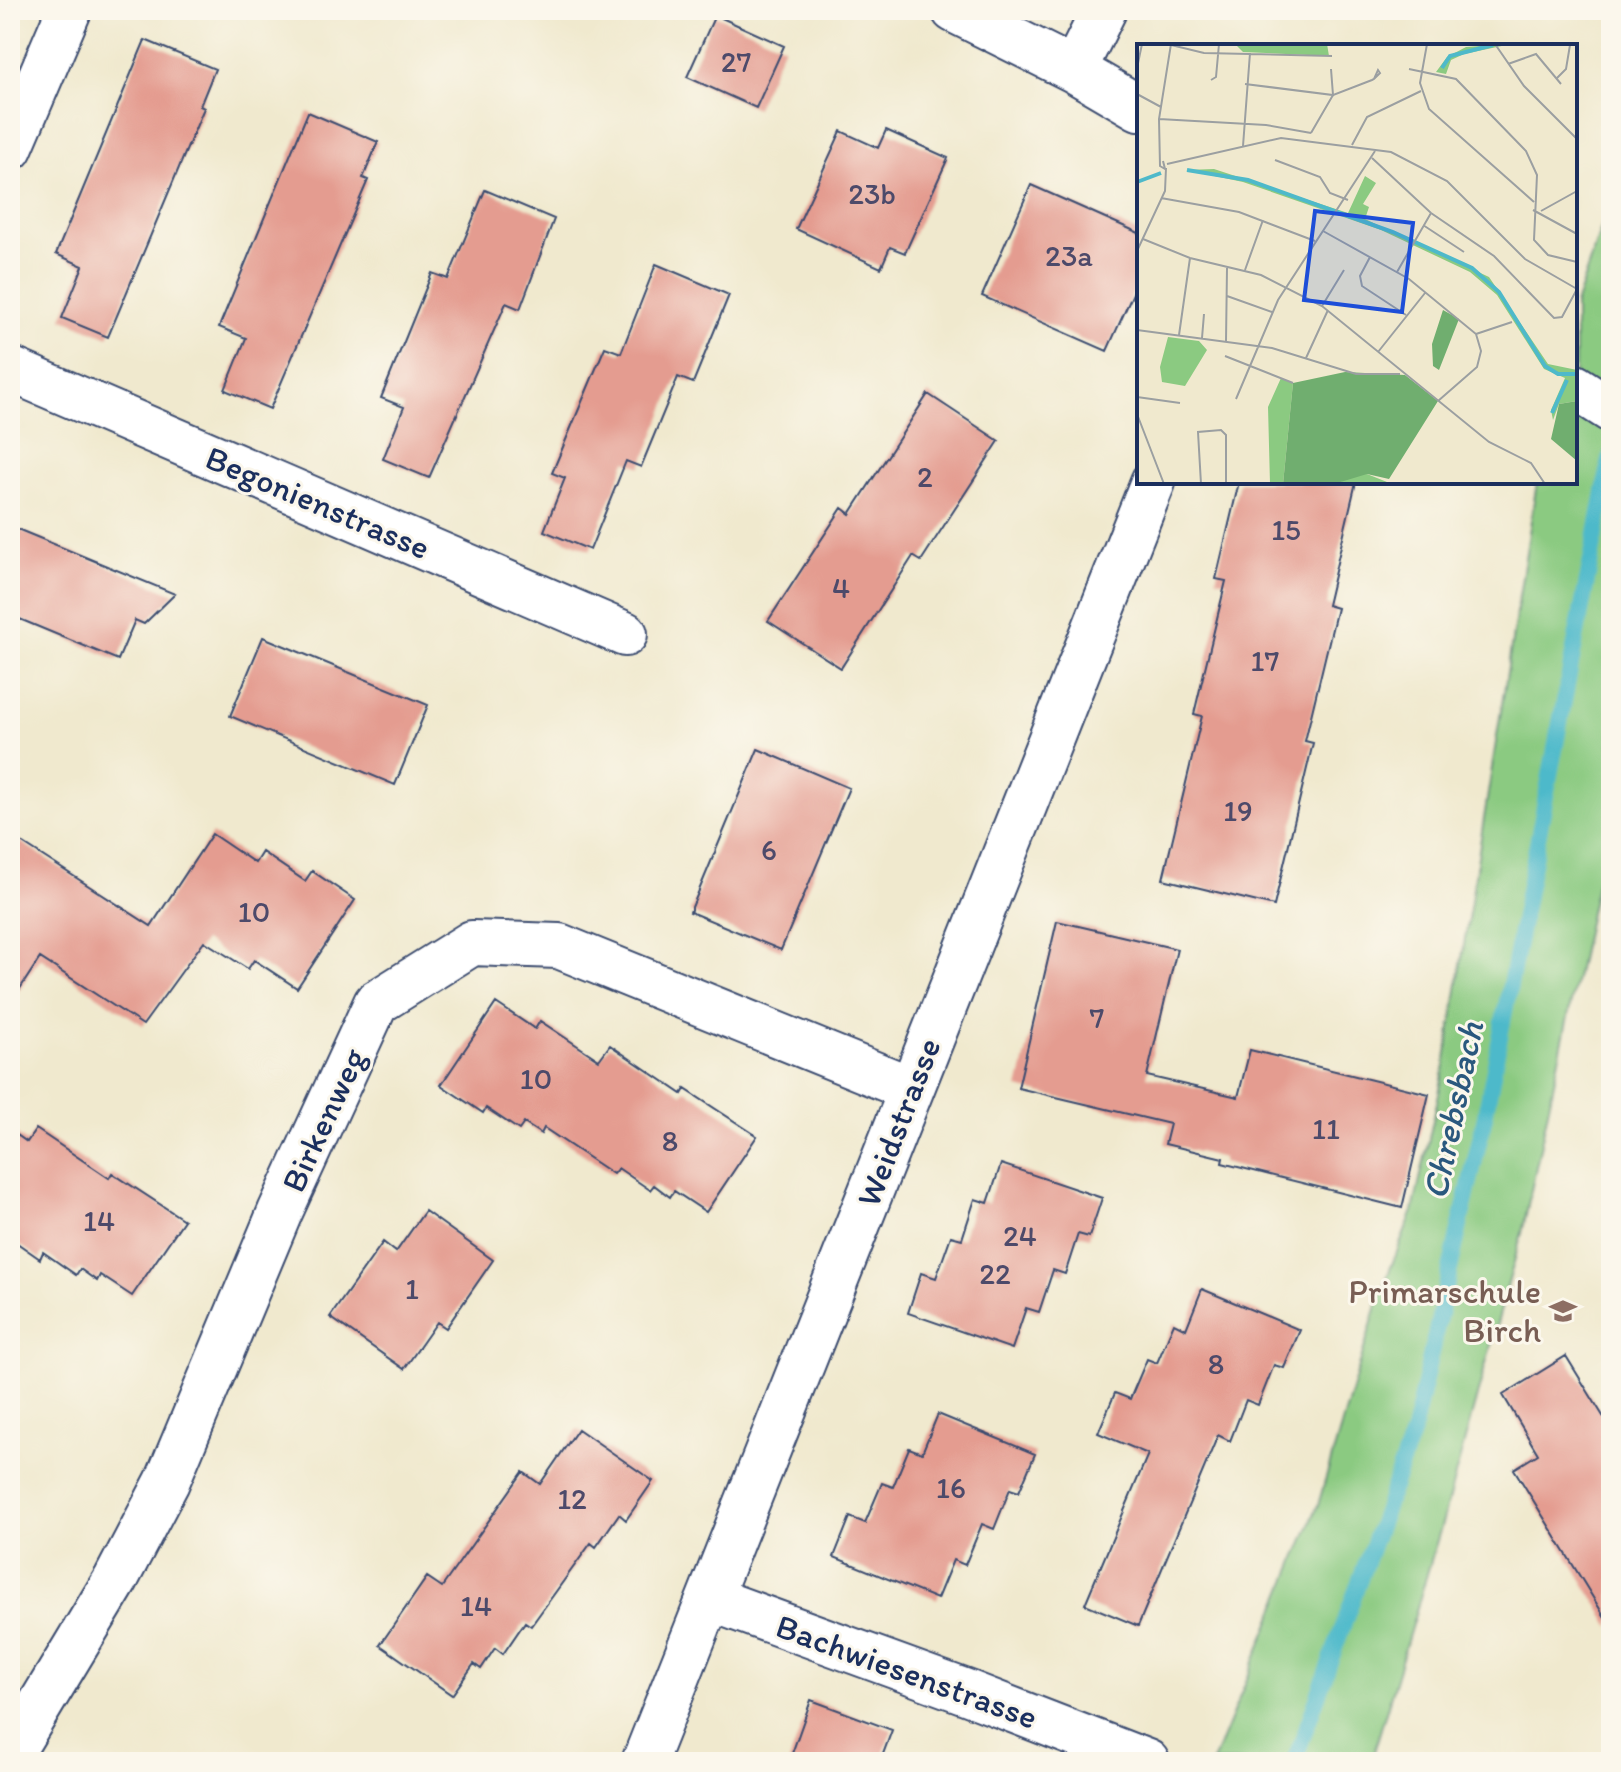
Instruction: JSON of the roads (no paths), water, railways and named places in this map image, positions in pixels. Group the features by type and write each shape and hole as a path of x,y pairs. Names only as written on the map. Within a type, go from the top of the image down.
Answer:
{"street":[{"path":"10,148 69,10"},
{"path":"954,10 1074,70 1137,107"},
{"path":"1074,70 1104,10"},
{"name":"Begonienstrasse","path":"10,369 625,634"},
{"name":"Weidstrasse","path":"644,1762 1152,484"},
{"name":"Birkenweg","path":"10,1755 116,1579 167,1482 280,1212 376,1003 472,943 559,946 911,1089"},
{"name":"Bachwiesenstrasse","path":"711,1599 1031,1716 1147,1762"}],"waterway":[{"name":"Chrebsbach","path":"1294,1762 1413,1432 1485,1116 1611,455"}],"place":[{"name":"Primarschule Birch","path":"1563,1311"}]}
